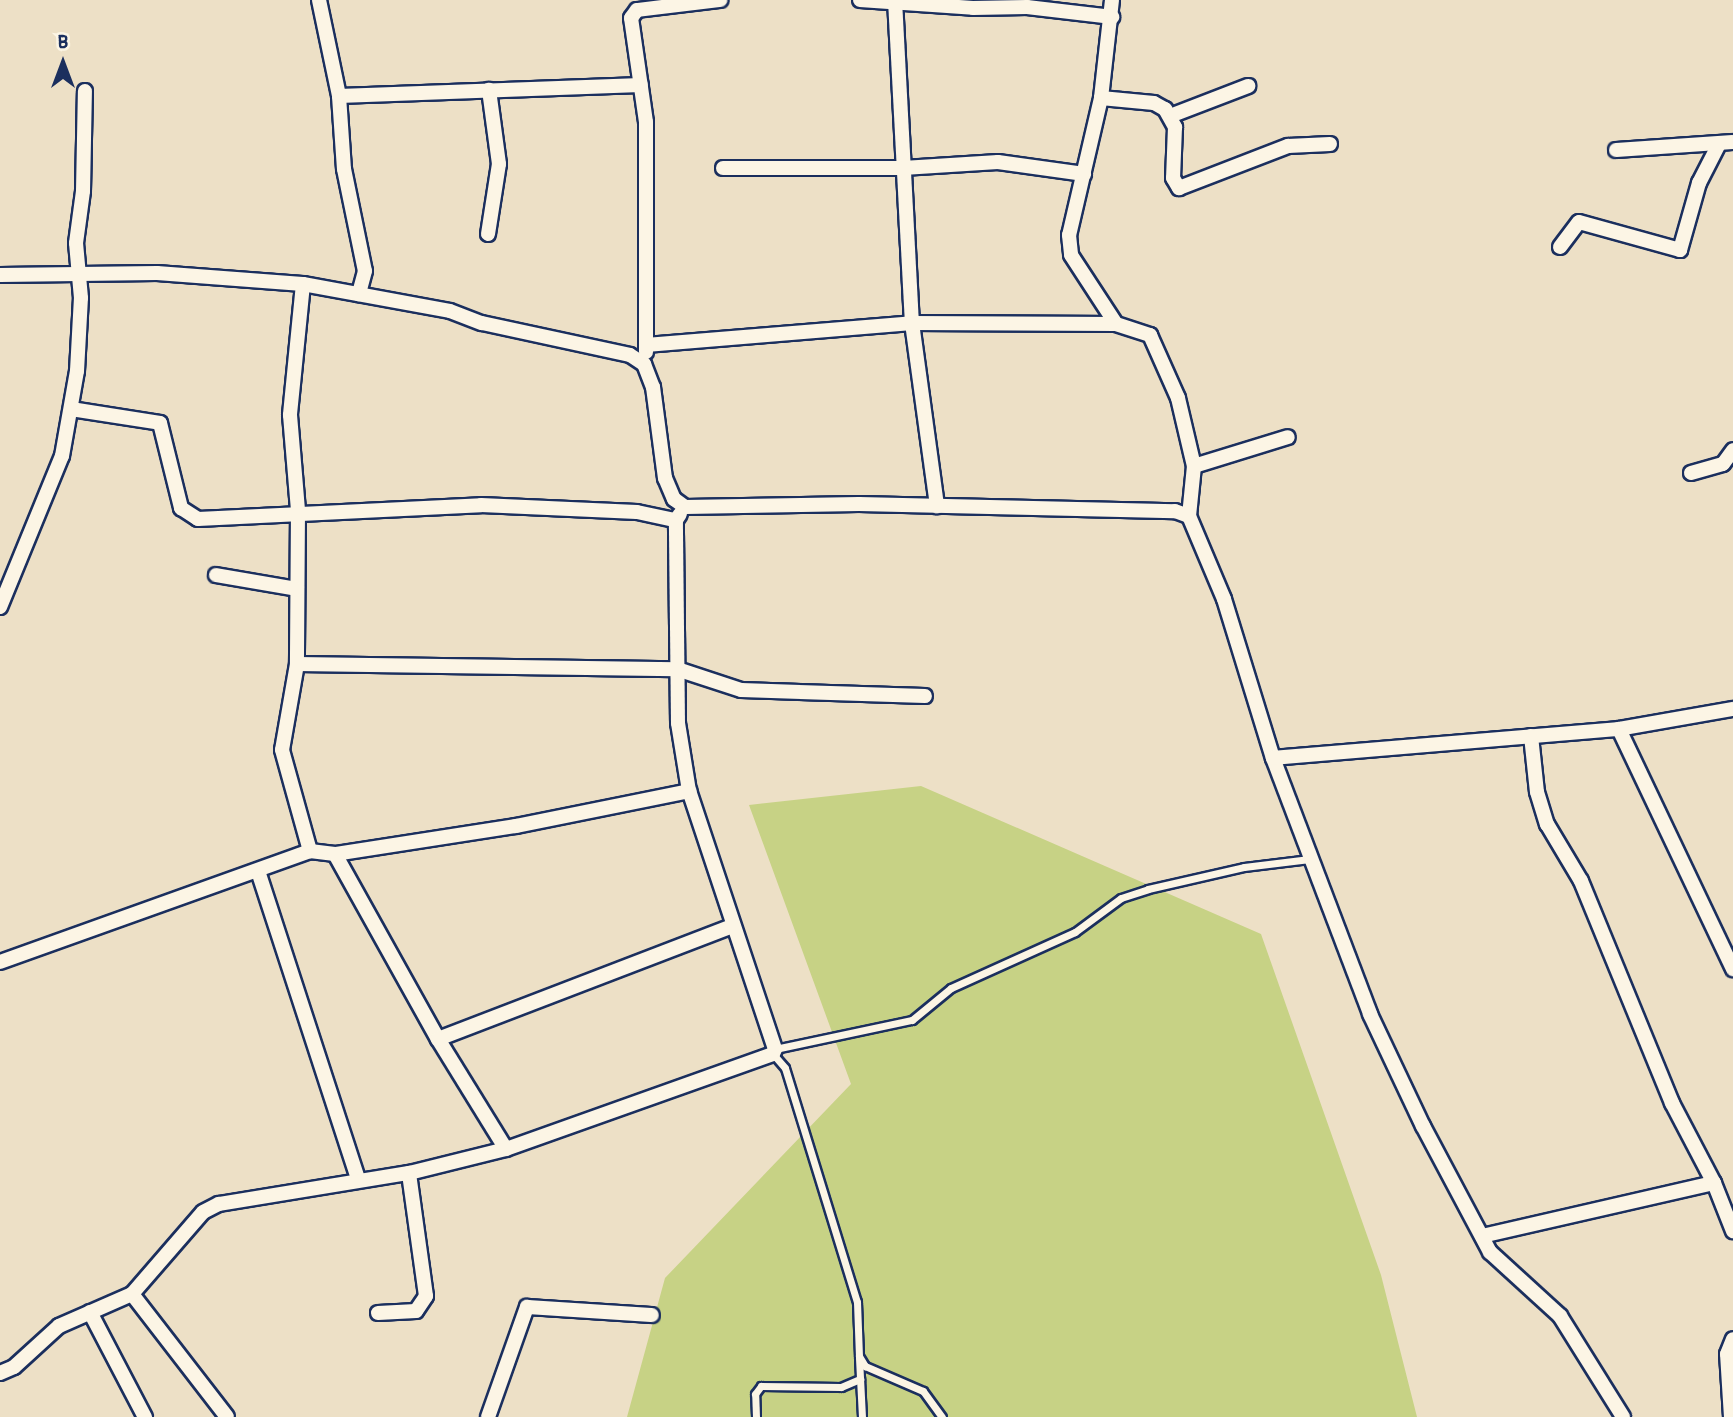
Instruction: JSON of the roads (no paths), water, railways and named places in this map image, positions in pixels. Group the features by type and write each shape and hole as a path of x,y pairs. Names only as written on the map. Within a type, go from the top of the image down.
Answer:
{"street":[{"path":"319,0 339,96 344,169 365,271 359,294"},
{"path":"720,0 631,6 641,85 648,203 644,364 653,387 665,478 674,499 685,507 937,506 1175,510 1189,516"},
{"path":"860,0 1027,7 1112,17"},
{"path":"1112,0 1101,97 1069,235 1071,255 1116,324"},
{"path":"895,1 912,323 937,506"},
{"path":"339,96 641,85"},
{"path":"1170,116 1248,86"},
{"path":"488,233 499,164 489,90"},
{"path":"0,607 62,456 71,408 82,328 77,275 85,91"},
{"path":"1101,97 1154,103 1170,116 1175,127 1173,178 1180,188 1288,146 1330,144"},
{"path":"1616,150 1726,143"},
{"path":"1560,247 1579,222 1680,250 1699,183 1726,143"},
{"path":"723,168 904,168 998,162 1084,174"},
{"path":"0,275 157,273 303,284 450,311 482,323 630,355 644,364"},
{"path":"303,284 290,415 298,511 297,664 282,750 310,851"},
{"path":"646,345 912,323 1116,324 1150,335 1178,398 1194,466 1189,516 1224,599 1273,758 1315,859 1370,1014 1490,1252 1560,1316 1623,1417"},
{"path":"71,408 160,423 186,515 211,519 298,511 481,505 637,512 676,520"},
{"path":"1194,466 1288,438"},
{"path":"1691,473 1723,464 1733,450"},
{"path":"0,1373 14,1367 60,1326 132,1294 203,1212 219,1204 358,1179 409,1173 506,1149 774,1051 689,791 678,723 677,669 676,520 685,507"},
{"path":"216,575 297,589"},
{"path":"297,664 677,669 741,690 925,695"},
{"path":"1273,758 1619,729 1733,709"},
{"path":"1619,729 1733,969"},
{"path":"1531,737 1537,793 1547,824 1581,881 1672,1103 1714,1183 1733,1231"},
{"path":"0,962 310,851 335,854 516,826 689,791"},
{"path":"335,854 438,1039 506,1149"},
{"path":"258,871 358,1179"},
{"path":"438,1039 732,926"},
{"path":"378,1313 416,1311 426,1296 409,1173"},
{"path":"1482,1236 1714,1183"},
{"path":"132,1294 227,1417"},
{"path":"488,1417 527,1307 652,1315"},
{"path":"90,1312 145,1417"},
{"path":"1731,1417 1727,1354 1733,1339"}],"lane":[{"path":"862,1417 853,1290 785,1068 774,1051 912,1020 951,988 1075,932 1121,898 1148,889 1244,867 1315,859"},
{"path":"859,1356 865,1366 923,1391 942,1417"},
{"path":"756,1417 755,1394 761,1386 841,1387 860,1379"}]}
